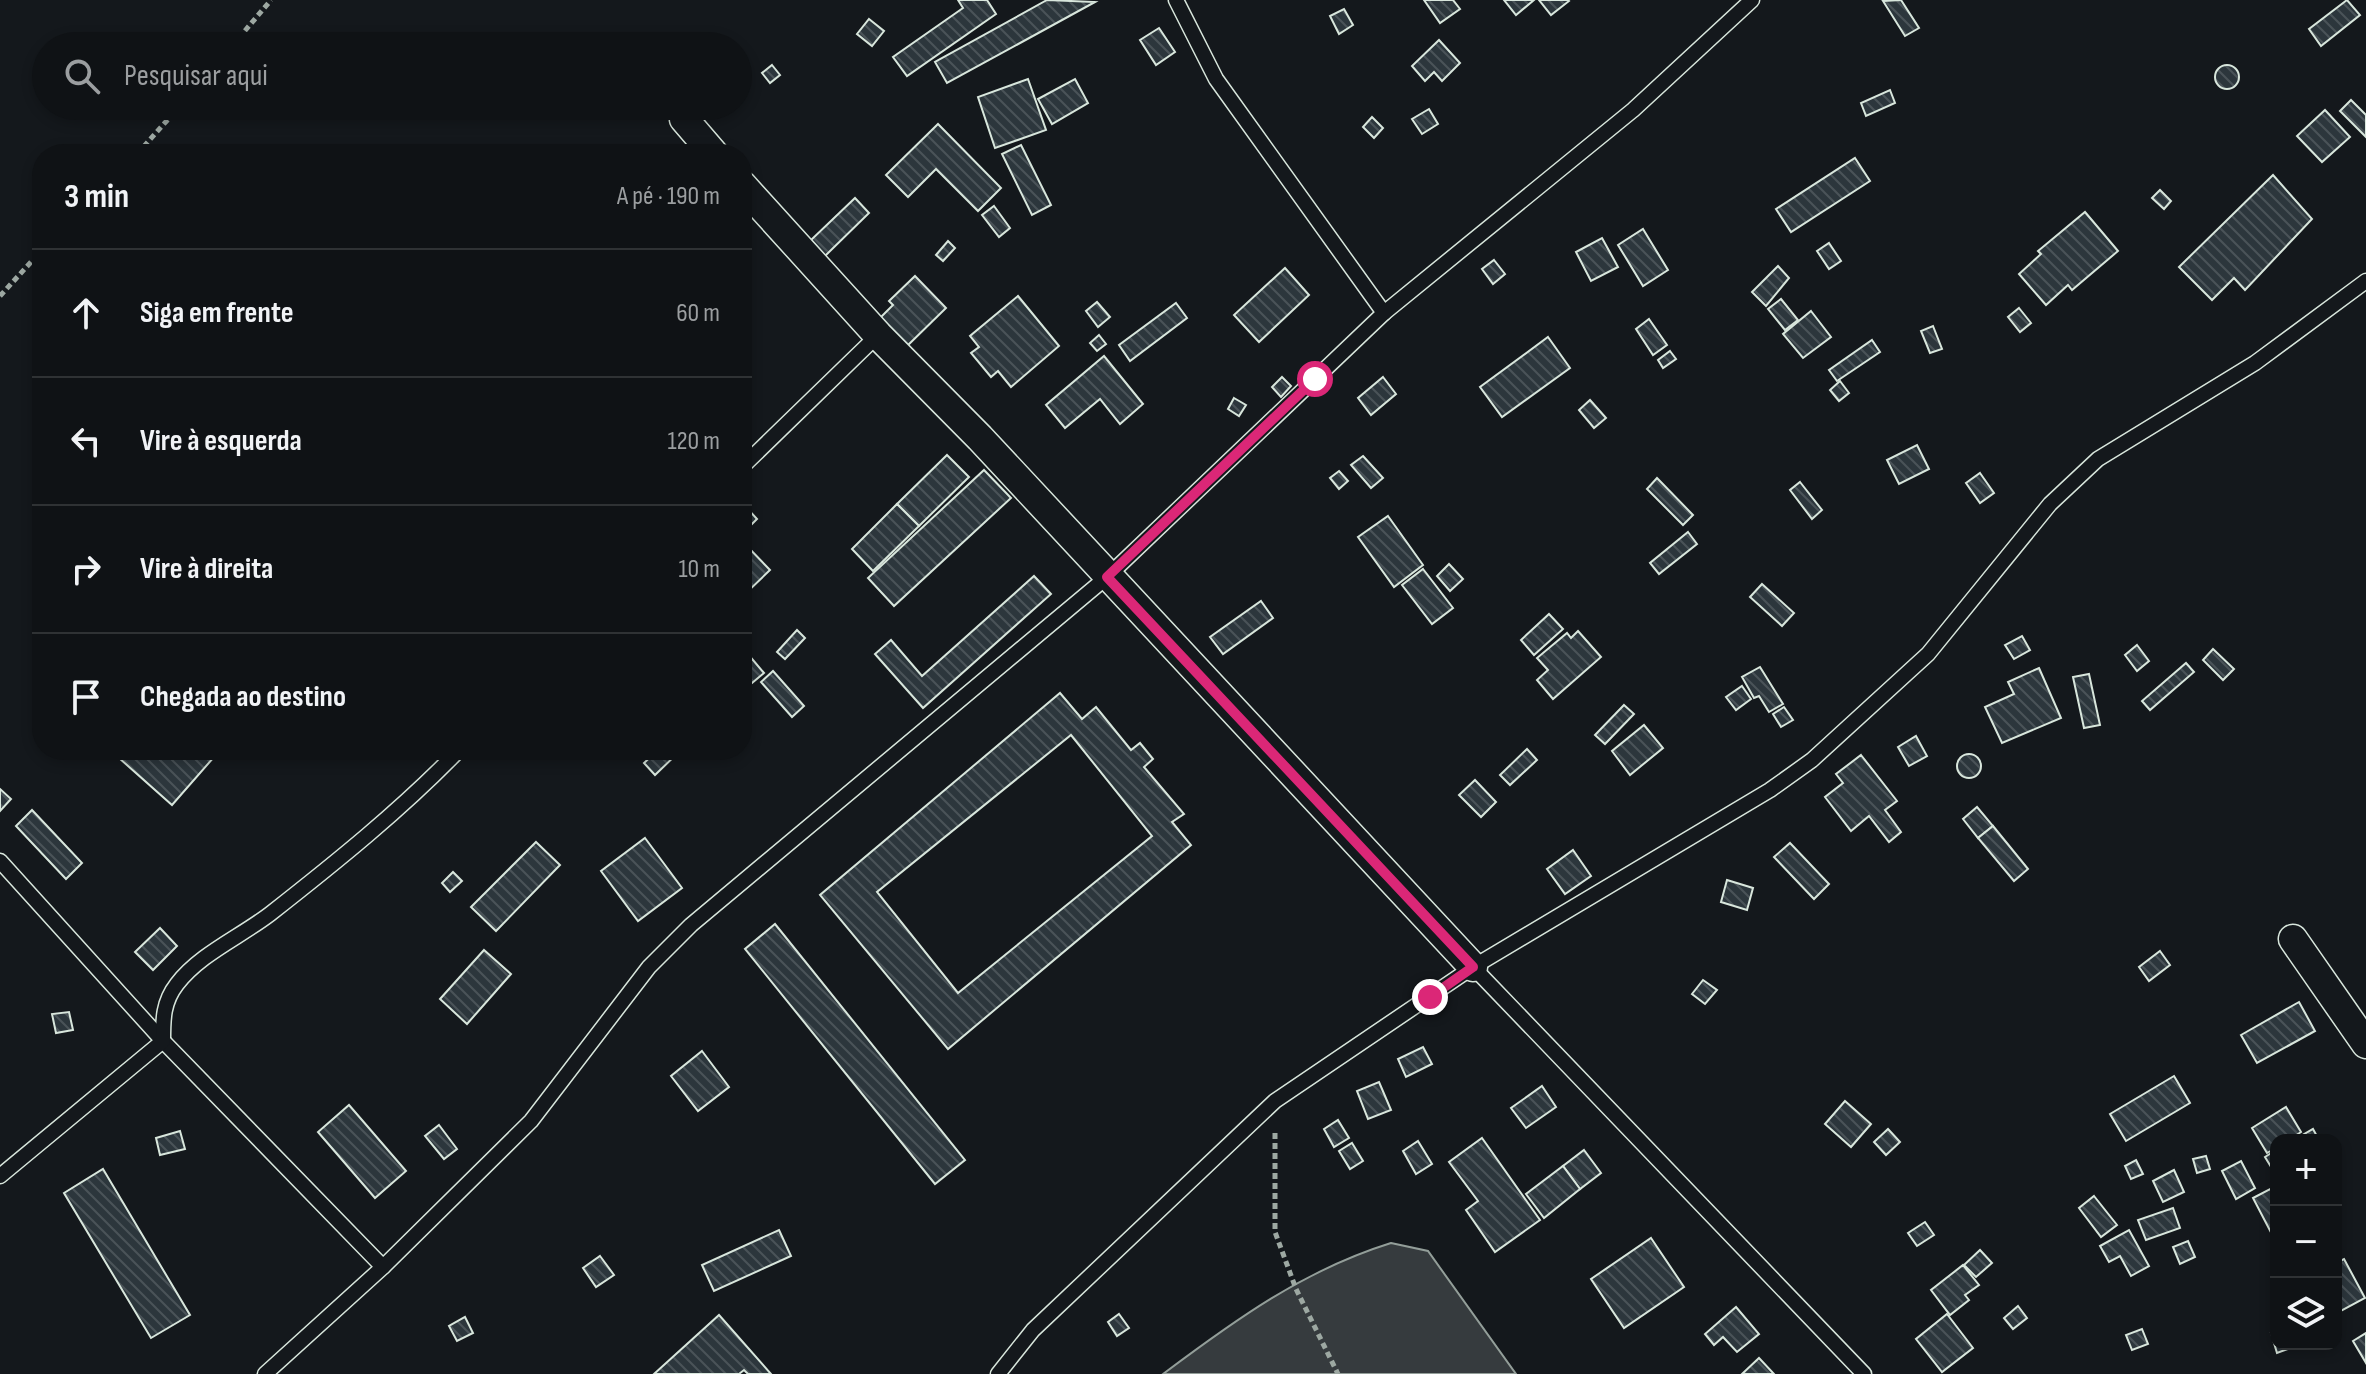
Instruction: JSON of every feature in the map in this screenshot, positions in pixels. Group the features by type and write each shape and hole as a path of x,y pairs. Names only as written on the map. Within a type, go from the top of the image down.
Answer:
{"street":[{"path":"685,120 705,144"},
{"path":"752,196 878,335 980,438 1473,967"},
{"path":"2293,939 2366,1044"}],"lane":[{"path":"1176,0 1216,79 1384,313"},
{"path":"265,1374 383,1267 531,1121 649,967 691,925 1107,577 1384,313 1633,110 1752,0"},
{"path":"998,1374 1033,1330 1275,1101 1473,967 1770,790 1812,760 1928,654 2050,504 2098,459 2255,363 2366,281"},
{"path":"752,457 878,335"},
{"path":"163,1041 163,1008 177,983 207,956 270,914 415,795 449,760"},
{"path":"0,861 163,1041 383,1267"},
{"path":"1473,967 1864,1374"},
{"path":"0,1176 163,1041"}],"path":[{"path":"244,32 271,0"},
{"path":"146,144 167,120"},
{"path":"0,296 32,261"},
{"path":"1275,1101 1275,1232 1296,1289 1338,1374"}],"shaded area":[{"path":"1391,1243 1428,1251 1516,1374 1163,1374 1271,1298 1329,1267"}],"building":[{"path":"958,0 987,0 996,14 907,76 893,57 963,8"},
{"path":"1047,0 1095,2 947,83 935,62"},
{"path":"1424,0 1453,0 1460,9 1440,23"},
{"path":"1504,0 1534,0 1516,15"},
{"path":"1539,0 1568,0 1569,1 1551,15"},
{"path":"1901,0 1919,28 1905,36 1883,1"},
{"path":"2347,0 2360,15 2321,46 2309,29"},
{"path":"1344,9 1353,25 1339,34 1330,16"},
{"path":"869,19 884,31 872,46 857,34"},
{"path":"1159,28 1175,52 1156,65 1140,40"},
{"path":"1439,40 1460,63 1442,81 1434,72 1425,81 1412,66"},
{"path":"772,65 780,75 770,83 762,73"},
{"path":"2227,65 2236,68 2239,77 2236,86 2227,89 2218,86 2215,77 2218,68"},
{"path":"1028,79 1046,130 995,148 978,97"},
{"path":"1075,79 1088,103 1052,124 1038,99"},
{"path":"1890,90 1895,103 1866,116 1861,103"},
{"path":"2351,100 2366,115 2366,137 2340,111"},
{"path":"1429,109 1438,124 1422,134 1412,119"},
{"path":"2325,110 2350,137 2322,162 2297,136"},
{"path":"1372,117 1383,128 1374,138 1363,127"},
{"path":"938,124 1001,188 978,211 936,169 908,197 886,175"},
{"path":"1021,145 1051,205 1032,215 1002,154"},
{"path":"1855,158 1870,181 1791,232 1776,209"},
{"path":"2273,175 2312,219 2245,290 2234,278 2212,300 2179,267"},
{"path":"2160,190 2171,201 2164,209 2152,198"},
{"path":"855,198 869,213 825,256 811,240"},
{"path":"994,206 1010,228 999,237 982,215"},
{"path":"2085,212 2118,251 2072,290 2068,285 2046,305 2019,274 2041,254 2038,251"},
{"path":"1643,229 1668,270 1643,286 1618,245"},
{"path":"1602,238 1618,267 1591,281 1576,252"},
{"path":"948,241 955,248 943,261 936,255"},
{"path":"1829,243 1841,261 1829,269 1817,251"},
{"path":"1494,260 1505,274 1493,284 1482,269"},
{"path":"1778,266 1789,278 1766,306 1752,292"},
{"path":"1285,268 1309,295 1259,342 1234,315"},
{"path":"915,276 946,308 904,349 877,321 893,305 889,301"},
{"path":"1018,296 1059,346 1011,387 998,371 991,377 971,353 979,347 970,336"},
{"path":"1781,299 1798,320 1785,330 1768,309"},
{"path":"1097,302 1110,317 1098,327 1086,311"},
{"path":"1176,303 1187,318 1130,361 1119,345"},
{"path":"2019,308 2031,323 2020,332 2008,317"},
{"path":"1811,311 1831,337 1803,358 1783,334"},
{"path":"1649,319 1667,345 1653,355 1636,329"},
{"path":"1933,326 1942,349 1930,353 1921,331"},
{"path":"1099,335 1106,344 1097,351 1090,343"},
{"path":"1548,337 1570,368 1502,417 1480,387"},
{"path":"1872,340 1880,352 1837,381 1829,370"},
{"path":"1670,351 1676,359 1663,368 1658,360"},
{"path":"1104,356 1143,404 1120,424 1100,399 1065,428 1046,405"},
{"path":"1282,377 1291,386 1281,397 1272,387"},
{"path":"1383,377 1396,394 1371,415 1358,398"},
{"path":"1840,381 1849,393 1839,401 1830,390"},
{"path":"1234,398 1246,405 1239,416 1228,409"},
{"path":"1590,400 1606,418 1594,428 1579,410"},
{"path":"1917,445 1929,469 1899,484 1887,460"},
{"path":"947,455 969,477 919,526 897,504"},
{"path":"1363,456 1383,478 1371,488 1351,465"},
{"path":"984,470 1011,498 894,606 868,578"},
{"path":"1339,471 1348,481 1339,489 1330,478"},
{"path":"1980,473 1994,493 1980,503 1966,483"},
{"path":"1657,478 1693,515 1683,525 1647,489"},
{"path":"1800,482 1822,510 1812,519 1790,490"},
{"path":"897,504 919,526 873,571 852,549"},
{"path":"1388,516 1423,565 1394,587 1358,537"},
{"path":"1688,532 1697,544 1659,574 1650,563"},
{"path":"752,551 770,570 752,587"},
{"path":"1449,564 1463,579 1450,591 1437,576"},
{"path":"1423,569 1453,608 1432,624 1402,585"},
{"path":"1034,576 1051,594 923,708 875,654 891,640 922,676"},
{"path":"1762,584 1794,613 1782,626 1750,597"},
{"path":"1261,601 1273,618 1223,654 1210,637"},
{"path":"1549,614 1563,629 1534,655 1521,640"},
{"path":"797,630 805,638 785,659 777,652"},
{"path":"1578,631 1601,657 1553,699 1537,680 1548,670 1537,658 1567,633 1571,638"},
{"path":"2022,636 2030,650 2014,659 2005,645"},
{"path":"2137,645 2149,661 2137,671 2125,655"},
{"path":"2213,649 2234,669 2223,680 2203,660"},
{"path":"752,659 764,673 752,683"},
{"path":"2186,663 2194,672 2150,710 2142,701"},
{"path":"1760,667 1783,704 1769,712 1759,696 1754,698 1742,677"},
{"path":"2039,668 2061,718 2002,743 1985,707 2014,694 2008,682"},
{"path":"773,671 804,706 792,717 761,682"},
{"path":"2089,674 2100,725 2084,728 2073,677"},
{"path":"1742,686 1751,699 1736,710 1726,697"},
{"path":"1060,693 1082,719 1096,707 1131,750 1140,743 1153,759 1144,767 1184,814 1172,822 1191,845 948,1049 820,895","holes":["1071,735 1152,836 958,993 877,892"]},
{"path":"1624,705 1634,714 1605,744 1595,735"},
{"path":"1784,707 1793,720 1781,727 1773,714"},
{"path":"1644,725 1663,748 1630,775 1612,751"},
{"path":"1916,736 1927,756 1909,766 1898,747"},
{"path":"1527,749 1537,760 1510,785 1500,775"},
{"path":"1969,754 1980,761 1981,766 1974,777 1969,778 1958,771 1957,766 1964,755"},
{"path":"1861,755 1897,801 1885,810 1901,832 1889,842 1869,816 1851,831 1825,797 1843,783 1836,774"},
{"path":"121,760 211,760 172,805"},
{"path":"647,760 671,760 655,775 644,763"},
{"path":"1475,780 1496,802 1481,817 1459,795"},
{"path":"0,789 11,799 0,811"},
{"path":"1977,807 1993,826 1978,838 1963,819"},
{"path":"32,810 82,863 66,879 16,826"},
{"path":"1993,826 2028,869 2014,881 1978,838"},
{"path":"645,838 682,888 638,921 601,871"},
{"path":"536,842 560,865 496,931 471,907"},
{"path":"1790,843 1829,884 1814,899 1774,857"},
{"path":"1573,850 1591,876 1565,894 1547,869"},
{"path":"453,872 462,881 450,892 442,883"},
{"path":"1727,880 1753,888 1747,910 1721,902"},
{"path":"775,924 965,1160 935,1184 745,949"},
{"path":"160,928 177,946 153,970 135,952"},
{"path":"484,950 511,974 467,1024 440,999"},
{"path":"2160,951 2170,965 2149,981 2139,967"},
{"path":"1703,980 1717,990 1705,1004 1692,994"},
{"path":"2299,1002 2315,1031 2257,1063 2241,1035"},
{"path":"69,1012 73,1030 56,1033 52,1014"},
{"path":"1423,1047 1432,1064 1406,1077 1398,1059"},
{"path":"702,1051 729,1087 698,1111 671,1076"},
{"path":"2174,1076 2190,1103 2126,1141 2110,1114"},
{"path":"1379,1082 1391,1110 1368,1119 1357,1091"},
{"path":"1542,1086 1556,1107 1526,1128 1511,1108"},
{"path":"1845,1101 1871,1124 1851,1147 1825,1124"},
{"path":"349,1105 406,1171 375,1198 318,1132"},
{"path":"2286,1107 2301,1132 2270,1134 2270,1151 2267,1153 2252,1128"},
{"path":"1338,1120 1349,1138 1334,1147 1324,1129"},
{"path":"439,1125 457,1149 444,1159 425,1136"},
{"path":"1888,1129 1900,1142 1886,1155 1874,1142"},
{"path":"180,1131 185,1149 160,1155 156,1138"},
{"path":"1482,1138 1540,1220 1495,1252 1466,1210 1478,1201 1449,1162"},
{"path":"1418,1141 1432,1164 1416,1174 1403,1151"},
{"path":"1352,1143 1363,1161 1350,1169 1339,1151"},
{"path":"1584,1150 1601,1173 1580,1189 1563,1166"},
{"path":"2206,1156 2210,1169 2197,1173 2193,1159"},
{"path":"2136,1160 2143,1174 2131,1179 2125,1166"},
{"path":"2241,1161 2255,1188 2236,1199 2222,1171"},
{"path":"1563,1166 1580,1189 1544,1218 1526,1194"},
{"path":"103,1169 190,1315 151,1338 64,1193"},
{"path":"2174,1170 2184,1192 2163,1202 2153,1181"},
{"path":"2270,1189 2270,1231 2253,1198"},
{"path":"2094,1196 2117,1225 2101,1237 2079,1208"},
{"path":"2173,1208 2180,1228 2146,1240 2138,1220"},
{"path":"1925,1222 1934,1235 1917,1246 1908,1233"},
{"path":"779,1230 791,1256 714,1291 702,1265"},
{"path":"2129,1230 2149,1266 2131,1276 2120,1256 2109,1262 2100,1246"},
{"path":"1651,1238 1684,1287 1624,1328 1591,1279"},
{"path":"2188,1241 2195,1257 2180,1264 2173,1247"},
{"path":"1980,1250 1992,1263 1976,1277 1964,1265"},
{"path":"600,1256 614,1275 596,1287 583,1268"},
{"path":"2342,1260 2365,1298 2342,1310 2342,1278"},
{"path":"1963,1265 1979,1285 1965,1295 1969,1300 1950,1315 1931,1290"},
{"path":"2018,1306 2027,1318 2013,1329 2004,1318"},
{"path":"1736,1307 1759,1334 1737,1352 1723,1337 1714,1345 1705,1334"},
{"path":"1119,1314 1129,1328 1117,1336 1108,1322"},
{"path":"1947,1314 1973,1348 1942,1372 1916,1339"},
{"path":"719,1315 771,1374 748,1374 744,1370 739,1374 654,1374"},
{"path":"465,1317 473,1333 457,1341 449,1326"},
{"path":"2142,1329 2148,1344 2132,1350 2126,1335"},
{"path":"2366,1333 2366,1363 2353,1341"},
{"path":"1759,1358 1774,1374 1742,1374"}],"route":[{"path":"1315,379 1107,577 1473,967 1430,997"}]}
